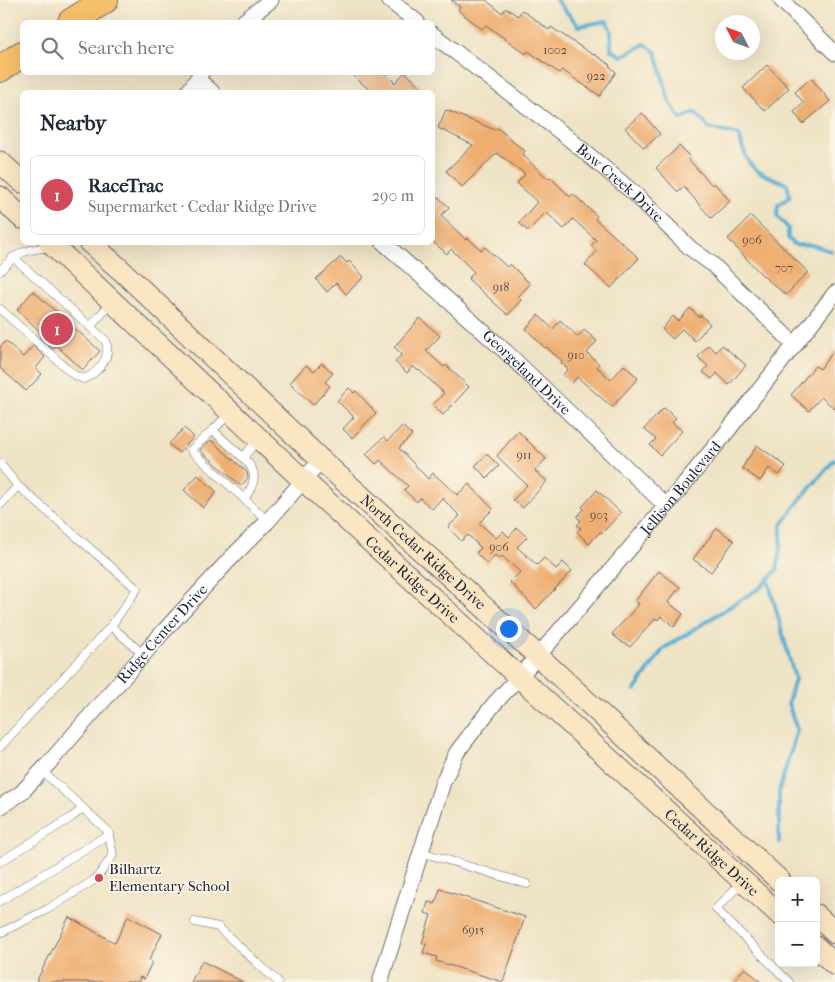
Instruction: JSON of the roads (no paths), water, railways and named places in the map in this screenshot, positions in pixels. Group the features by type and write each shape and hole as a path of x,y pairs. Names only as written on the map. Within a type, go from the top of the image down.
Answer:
{"highway":[{"path":"74,20 105,0"},
{"path":"0,69 20,55"}],"main road":[{"path":"0,162 20,180"},
{"path":"0,197 20,216"},
{"name":"Cedar Ridge Drive","path":"54,245 303,480 775,910"},
{"name":"North Cedar Ridge Drive","path":"93,245 321,460 538,656 776,877"},
{"path":"820,919 835,932"},
{"path":"820,951 835,965"}],"street":[{"path":"246,20 271,0"},
{"path":"389,0 415,20"},
{"path":"781,0 835,53"},
{"name":"Bow Creek Drive","path":"435,36 568,137 635,194 690,248 712,264 795,345"},
{"path":"189,90 199,76 210,90"},
{"name":"Georgeland Drive","path":"386,245 506,352 666,506"},
{"name":"Jellison Boulevard","path":"380,982 443,782 457,752 519,676 666,506 722,438 835,293"},
{"name":"Ridge Center Drive","path":"0,807 21,793 42,771 144,654 230,559 268,521 321,460"}],"lane":[{"path":"0,270 13,257 29,249 48,245"},
{"path":"0,309 74,375 84,379 91,375 107,357 106,341 13,257"},
{"path":"90,327 113,301"},
{"path":"231,412 191,450 268,521"},
{"path":"213,430 253,467 255,477 253,488 244,499"},
{"path":"243,457 260,438"},
{"path":"0,464 18,486 137,589 111,626 0,747"},
{"path":"0,505 18,486"},
{"path":"111,626 144,654"},
{"path":"0,933 48,909 96,879 113,855 108,831 42,771"},
{"path":"0,862 72,817 83,808"},
{"path":"0,901 109,834"},
{"path":"421,852 527,884"},
{"path":"742,881 716,909 785,981"},
{"path":"195,922 218,927 278,982"}],"waterway":[{"path":"556,0 579,26 607,21 611,31 611,50 622,56 645,44 656,52 669,101 681,119 695,112 709,128 739,135 746,157 754,168 787,184 790,197 778,205 777,216 788,228 788,238 795,245 812,245 831,251"},
{"path":"635,690 663,649 761,587 777,570 781,546 781,526 799,501 835,459"},
{"path":"768,580 795,679 788,703 797,730 779,791 779,842"}],"place":[{"name":"RaceTrac","path":"57,329"},
{"name":"Bilhartz Elementary School","path":"99,878"}]}
